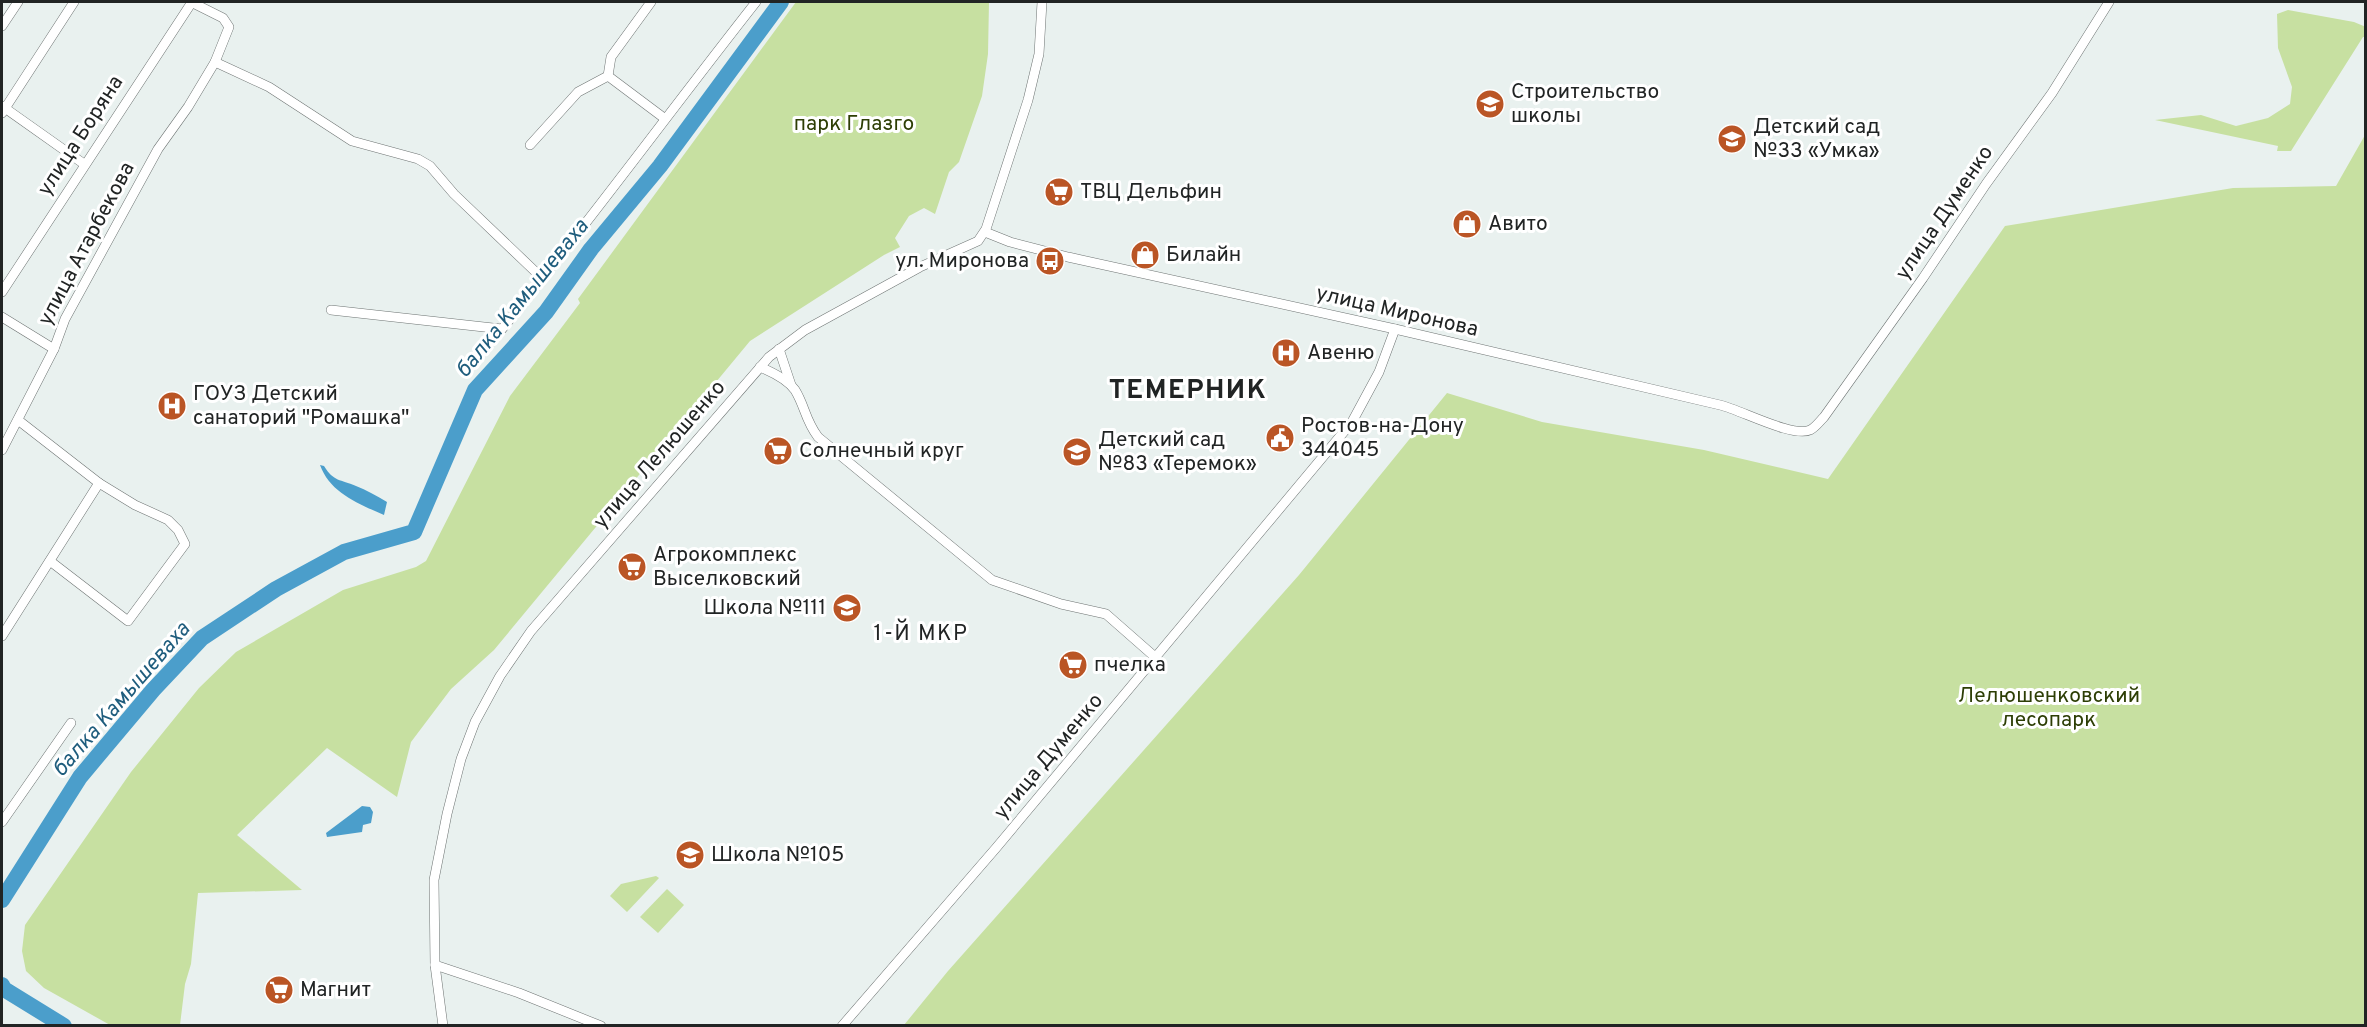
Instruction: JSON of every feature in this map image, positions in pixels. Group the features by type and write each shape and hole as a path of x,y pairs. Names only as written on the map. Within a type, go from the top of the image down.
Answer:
{"street":[{"path":"2,26 18,2"},
{"path":"74,2 3,109 84,164"},
{"name":"улица Атарбекова","path":"2,450 54,349 65,319 158,149 188,107 215,62 229,27 223,18 192,2"},
{"name":"улица Боряна","path":"2,292 192,2"},
{"path":"608,76 611,57 651,2"},
{"path":"331,309 502,329 586,225 664,118 756,2"},
{"path":"985,232 1028,100 1039,54 1042,2"},
{"name":"улица Думенко","path":"1799,433 1812,430 1824,417 2052,93 2109,2"},
{"path":"215,62 269,87 352,141 418,159 430,166 454,194 543,279"},
{"path":"608,76 664,118"},
{"path":"530,145 578,92 608,76"},
{"name":"улица Миронова","path":"985,232 1010,242 1068,257 1395,328 1738,410 1799,433"},
{"name":"улица Лелюшенко","path":"443,1026 435,965 434,880 461,759 475,722 500,676 531,631 760,367 779,349 805,330 884,286 978,241 985,232"},
{"path":"2,317 54,349"},
{"name":"улица Думенко","path":"842,1026 996,848 1352,422 1379,372 1395,328"},
{"path":"779,349 808,424 818,437 992,580 1061,604 1106,614 1155,657"},
{"path":"760,367 774,373 791,385"},
{"path":"18,420 99,483 135,505 168,520 178,530 185,544 128,621 50,561"},
{"path":"2,636 99,483"},
{"path":"2,822 71,723"},
{"path":"435,965 519,993 601,1026"}],"green space":[{"name":"парк Глазго","path":"796,2 989,2 988,54 982,96 959,162 949,172 935,214 924,208 909,216 895,238 900,247 750,341 494,650 451,689 411,742 397,797 327,748 237,835 302,890 198,893 191,964 185,984 180,1025 110,1025 44,988 26,971 22,951 25,925 131,772 199,688 236,652 343,590 416,567 426,561 510,396 580,303 578,299"},
{"path":"2288,10 2354,22 2366,27 2365,37 2291,151 2277,151 2278,146 2155,120 2201,115 2236,126 2268,118 2290,104 2292,87 2278,48 2277,14"},
{"name":"Лелюшенковский лесопарк","path":"2365,135 2365,1025 904,1025 948,971 1299,575 1447,393 1542,422 1704,450 1828,479 2005,226 2233,188 2336,186"},
{"path":"656,876 659,878 627,912 610,896 621,884"},
{"path":"667,889 684,905 658,933 640,917"}],"water":[{"path":"320,465 324,466 334,478 364,489 387,502 384,515 355,502 338,490"},
{"path":"362,806 370,807 373,812 371,823 363,825 362,832 327,837 326,833"}],"waterway":[{"name":"балка Камышеваха","path":"2,900 80,777 153,690 202,638 276,589 344,552 414,532 475,390 546,312 591,249 660,166 781,2"},
{"name":"балка Камышеваха","path":"2,985 4,989 64,1026"}],"place":[{"name":"Строительство школы","path":"1490,104"},
{"name":"Детский сад №33 «Умка»","path":"1732,139"},
{"name":"ТВЦ Дельфин","path":"1059,192"},
{"name":"Авито","path":"1467,224"},
{"name":"Билайн","path":"1145,255"},
{"name":"ул. Миронова","path":"1050,261"},
{"name":"Авеню","path":"1286,353"},
{"name":"ГОУЗ Детский санаторий \"Ромашка\"","path":"172,406"},
{"name":"Ростов-на-Дону 344045","path":"1280,438"},
{"name":"Солнечный круг","path":"778,451"},
{"name":"Детский сад №83 «Теремок»","path":"1077,452"},
{"name":"Агрокомплекс Выселковский","path":"632,567"},
{"name":"Школа №111","path":"847,608"},
{"name":"пчелка","path":"1073,665"},
{"name":"Школа №105","path":"690,855"},
{"name":"Магнит","path":"279,990"}],"district":[{"name":"ТЕМЕРНИК","path":"1188,391"},
{"name":"1-Й МКР","path":"921,634"}]}
